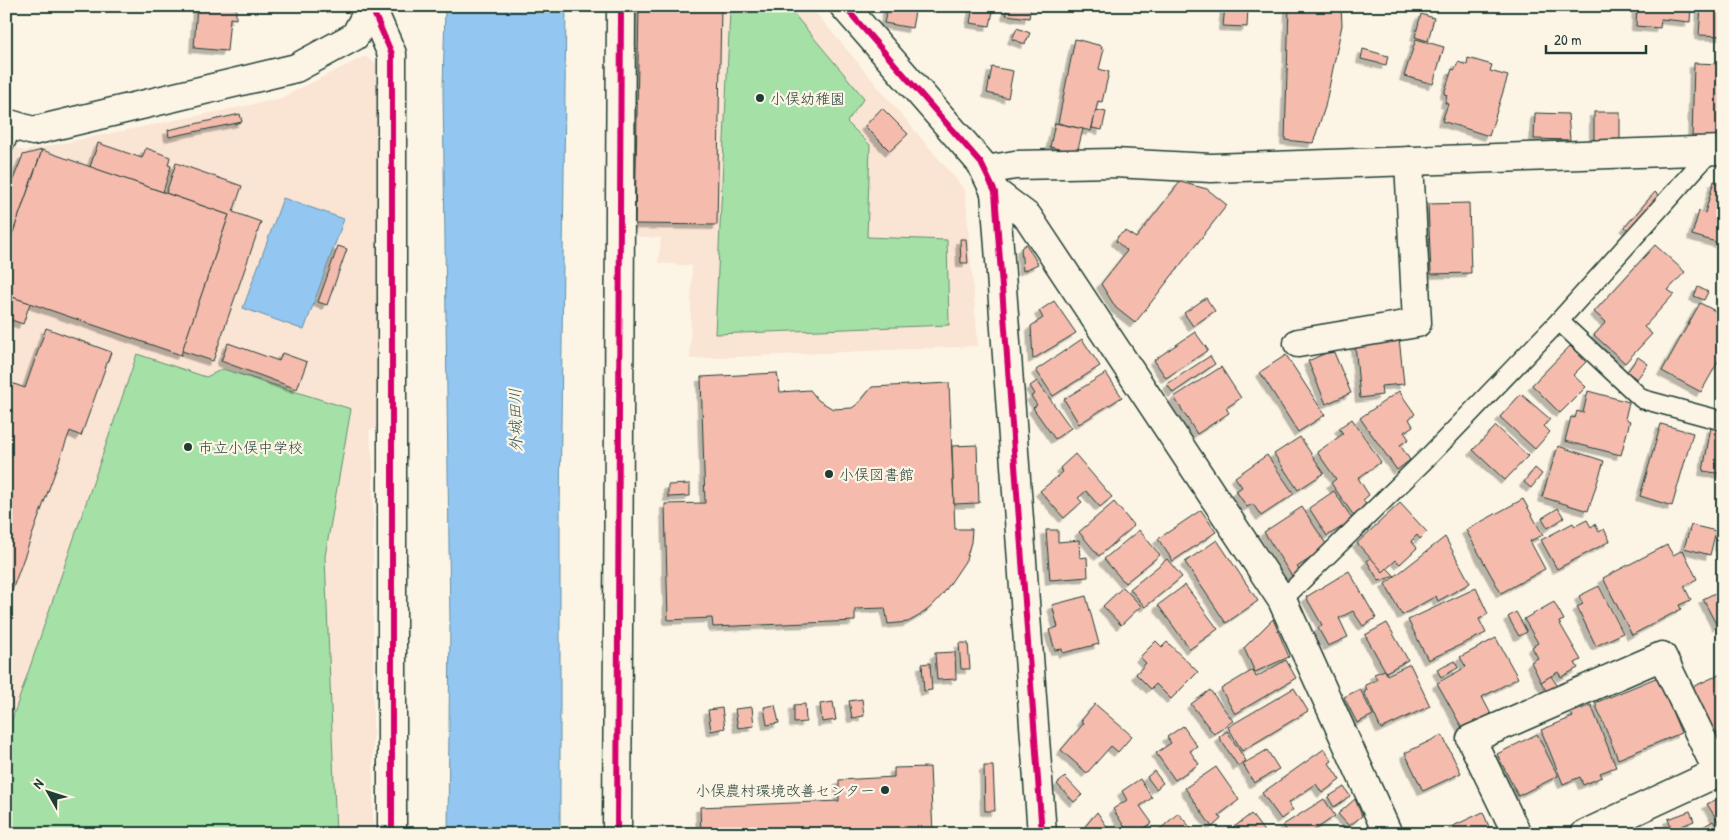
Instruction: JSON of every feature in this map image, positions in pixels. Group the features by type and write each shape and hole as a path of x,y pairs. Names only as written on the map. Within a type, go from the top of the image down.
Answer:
{"street":[{"path":"8,130 33,132 296,68 355,36 371,6"},
{"path":"371,6 392,54 392,834"},
{"path":"618,834 621,6"},
{"path":"844,6 990,181 1028,217 1282,600 1388,834"},
{"path":"990,181 1025,165 1114,163 1211,168 1718,150"},
{"path":"1298,343 1417,323 1409,161"},
{"path":"990,181 1042,834"},
{"path":"1516,834 1472,739 1662,656 1720,771 1585,834"}],"lane":[{"path":"1282,600 1431,454 1560,321 1718,150"},
{"path":"1560,321 1642,399 1723,421"}],"shaded area":[{"name":"小俣幼稚園","path":"633,6 810,6 965,190 978,346 690,359 692,266 658,263 661,238 631,236"},
{"name":"市立小俣中学校","path":"365,56 376,64 381,427 369,430 373,463 373,834 6,834 6,144 24,151 279,99"}],"green space":[{"path":"788,7 864,98 847,122 870,145 867,237 947,240 949,325 715,334 730,12"},
{"path":"137,354 206,377 223,369 351,409 325,556 336,834 6,834 6,737"}],"water":[{"name":"外城田川","path":"445,6 566,6 560,512 560,834 448,834 450,622 443,89"},
{"path":"283,198 344,219 304,330 243,308"}],"building":[{"path":"197,6 236,6 236,19 230,18 227,51 194,48"},
{"path":"639,6 721,6 717,225 635,224"},
{"path":"888,6 916,6 912,28 884,23"},
{"path":"973,6 994,6 990,26 970,23"},
{"path":"1008,6 1031,6 1029,18 1006,15"},
{"path":"1225,6 1248,6 1247,27 1223,26"},
{"path":"1289,6 1341,6 1342,25 1325,107 1313,143 1285,140"},
{"path":"1637,6 1691,6 1690,22 1661,19 1660,28 1636,26"},
{"path":"1701,6 1723,6 1723,36 1699,35"},
{"path":"1421,14 1434,18 1428,41 1415,37"},
{"path":"1017,28 1030,33 1025,44 1012,39"},
{"path":"1075,39 1102,46 1101,49 1104,49 1099,69 1109,72 1102,102 1098,101 1091,131 1058,123"},
{"path":"1416,39 1444,47 1433,84 1404,76"},
{"path":"1363,49 1388,56 1386,65 1361,59"},
{"path":"1468,58 1492,65 1490,71 1508,76 1489,136 1442,121 1448,104 1445,103 1447,95 1444,94 1452,69 1455,70 1458,62 1467,65"},
{"path":"1694,63 1723,64 1723,141 1692,140"},
{"path":"992,67 1013,71 1008,98 987,93"},
{"path":"882,108 908,134 890,151 865,126"},
{"path":"1096,110 1106,112 1102,130 1092,128"},
{"path":"1594,112 1620,112 1620,141 1594,141"},
{"path":"1535,113 1568,114 1570,140 1534,139"},
{"path":"240,114 242,122 169,137 168,130"},
{"path":"1055,123 1083,129 1077,153 1050,147"},
{"path":"98,143 142,158 146,148 170,157 168,165 171,166 163,192 90,167"},
{"path":"42,150 229,215 181,355 6,295 6,252"},
{"path":"42,150 6,252 6,197 23,155"},
{"path":"176,163 242,186 233,212 261,222 213,361 182,351 229,215 166,193"},
{"path":"1714,181 1723,183 1723,244 1692,235 1699,211 1705,213"},
{"path":"1180,182 1207,189 1227,205 1135,323 1116,308 1101,284 1127,251 1116,241 1118,236 1125,231 1136,238"},
{"path":"1655,192 1664,201 1634,235 1625,227"},
{"path":"1469,203 1471,273 1431,274 1428,204"},
{"path":"960,239 966,239 968,263 961,263"},
{"path":"1026,244 1038,264 1023,271 1021,248"},
{"path":"1655,245 1685,272 1668,290 1674,294 1644,327 1652,334 1625,363 1594,335 1606,322 1594,312"},
{"path":"338,246 347,249 327,305 318,302"},
{"path":"1698,287 1708,292 1704,300 1694,296"},
{"path":"6,295 30,303 23,324 6,318"},
{"path":"1206,298 1215,311 1193,326 1184,313"},
{"path":"1054,301 1076,333 1033,359 1031,326 1043,318 1039,311"},
{"path":"1700,303 1723,315 1723,353 1701,392 1662,371"},
{"path":"46,328 111,352 81,436 70,431 6,607 6,381 25,388"},
{"path":"1195,332 1208,350 1166,378 1154,360"},
{"path":"1399,338 1404,384 1381,386 1382,395 1360,398 1355,343"},
{"path":"1082,339 1100,366 1053,396 1036,370"},
{"path":"228,343 279,361 282,353 307,362 297,389 221,361"},
{"path":"1570,346 1586,362 1573,375 1586,387 1560,413 1532,385"},
{"path":"1333,350 1351,393 1326,404 1308,361"},
{"path":"1286,355 1325,415 1298,432 1260,372"},
{"path":"1210,356 1215,364 1173,393 1167,384"},
{"path":"1638,357 1648,364 1637,379 1627,372"},
{"path":"1221,367 1241,398 1226,408 1229,413 1197,434 1174,397"},
{"name":"小俣図書館","path":"777,373 780,392 810,390 818,400 833,409 852,408 859,403 872,387 949,383 955,529 972,529 971,542 966,560 943,594 919,616 908,622 888,624 885,608 855,609 855,621 713,627 712,618 668,620 665,504 705,503 701,377"},
{"path":"1106,373 1122,397 1079,424 1064,399"},
{"path":"1037,381 1071,428 1055,439 1033,408 1037,405 1031,396 1035,394 1030,386"},
{"path":"1399,391 1415,414 1409,419 1413,426 1404,432 1409,439 1400,445 1410,460 1397,470 1360,418"},
{"path":"1588,391 1629,402 1625,419 1630,421 1621,455 1565,441 1571,417 1575,418 1577,411 1583,413"},
{"path":"1521,394 1550,419 1544,426 1550,432 1535,449 1500,417"},
{"path":"1352,419 1381,462 1358,478 1369,495 1363,500 1367,506 1354,516 1331,483 1336,479 1317,452 1343,434 1339,428"},
{"path":"1661,424 1693,433 1672,506 1640,496"},
{"path":"1496,426 1528,456 1505,480 1473,450"},
{"path":"1711,427 1723,429 1723,474 1703,471"},
{"path":"1300,437 1324,473 1298,490 1274,454"},
{"path":"977,445 979,503 954,504 952,446"},
{"path":"1558,446 1604,461 1588,511 1542,497"},
{"path":"1075,454 1112,497 1100,507 1086,491 1078,498 1082,502 1064,518 1040,491 1063,472 1060,468"},
{"path":"1267,455 1294,494 1261,516 1253,504 1247,507 1236,491 1242,487 1235,477"},
{"path":"1535,468 1542,474 1531,488 1524,482"},
{"path":"690,484 690,496 668,497 668,485"},
{"path":"1334,491 1355,523 1348,528 1345,525 1327,536 1309,508"},
{"path":"1523,499 1543,535 1530,541 1545,569 1501,593 1466,530"},
{"path":"1114,502 1134,526 1099,556 1079,532"},
{"path":"1400,503 1427,532 1420,539 1417,535 1411,541 1417,548 1400,564 1396,560 1383,572 1357,543"},
{"path":"1302,507 1328,547 1297,567 1301,572 1293,578 1264,532"},
{"path":"1558,508 1564,518 1548,528 1542,518"},
{"path":"1201,510 1216,532 1173,561 1158,539"},
{"path":"1587,520 1591,527 1595,524 1599,532 1604,529 1610,541 1557,569 1541,540 1573,523 1575,526"},
{"path":"1691,525 1716,531 1710,555 1684,548"},
{"path":"1723,527 1723,547 1719,546"},
{"path":"1046,530 1058,530 1058,542 1079,540 1080,558 1087,557 1088,577 1050,580"},
{"path":"1139,530 1160,555 1125,583 1104,559"},
{"path":"1445,537 1470,583 1438,601 1436,596 1402,615 1385,584"},
{"path":"1217,540 1258,601 1226,623 1185,562"},
{"path":"1667,545 1673,555 1683,550 1697,579 1684,586 1691,600 1679,605 1681,609 1632,635 1603,578"},
{"path":"1371,558 1383,572 1387,568 1395,576 1379,581 1367,561"},
{"path":"1167,559 1182,577 1145,607 1130,589"},
{"path":"1349,571 1376,618 1363,626 1353,611 1339,618 1348,637 1328,646 1318,628 1322,625 1306,597"},
{"path":"1185,585 1218,629 1190,649 1158,605"},
{"path":"1599,586 1623,633 1596,646 1577,607 1583,604 1579,596"},
{"path":"1123,587 1141,606 1121,625 1103,606"},
{"path":"1476,588 1488,614 1479,619 1486,633 1428,660 1408,620"},
{"path":"1723,589 1723,622 1717,626 1703,599"},
{"path":"1086,596 1099,644 1063,653 1062,649 1055,650 1049,630 1058,627 1052,605"},
{"path":"1554,602 1564,620 1559,622 1581,660 1575,663 1578,668 1561,677 1558,672 1541,682 1531,662 1538,658 1532,647 1538,643 1524,619"},
{"path":"1516,612 1527,632 1519,636 1508,617"},
{"path":"1273,619 1289,657 1255,672 1244,648"},
{"path":"1387,623 1408,660 1386,672 1365,635"},
{"path":"1496,638 1518,678 1482,697 1494,720 1465,733 1437,683 1466,667 1460,657"},
{"path":"1156,641 1162,647 1167,642 1198,672 1171,699 1156,684 1151,689 1136,674 1146,663 1140,657"},
{"path":"959,643 968,643 970,669 961,669"},
{"path":"955,652 956,679 937,680 935,653"},
{"path":"1286,660 1296,678 1235,714 1221,689 1253,670 1256,677"},
{"path":"1455,661 1458,668 1441,677 1437,670"},
{"path":"930,663 932,690 924,691 922,664"},
{"path":"1410,664 1430,706 1381,729 1364,692 1367,690 1365,685 1377,680 1374,674 1385,670 1387,675"},
{"path":"1723,673 1723,730 1711,735 1690,688"},
{"path":"1551,676 1559,688 1548,694 1541,682"},
{"path":"1658,677 1681,733 1618,759 1595,703"},
{"path":"1294,688 1308,711 1242,751 1228,727"},
{"path":"1360,689 1373,715 1357,723 1344,697"},
{"path":"1210,690 1233,721 1214,734 1191,704"},
{"path":"862,699 864,716 852,718 849,701"},
{"path":"833,702 836,720 822,722 820,704"},
{"path":"805,704 806,722 794,723 794,705"},
{"path":"1095,704 1132,736 1118,752 1111,746 1087,773 1061,750 1084,723 1081,721"},
{"path":"775,705 779,723 767,725 764,707"},
{"path":"1591,705 1616,767 1600,773 1602,777 1583,785 1580,777 1563,784 1541,730 1573,717 1571,713"},
{"path":"752,707 754,726 738,728 735,709"},
{"path":"722,708 725,728 711,731 708,710"},
{"path":"1183,726 1197,746 1190,751 1199,764 1175,780 1156,753 1171,743 1167,737"},
{"path":"1227,731 1246,761 1238,766 1219,737"},
{"path":"1537,734 1558,776 1518,796 1497,754"},
{"path":"1442,735 1461,773 1423,791 1405,753"},
{"path":"1324,749 1332,761 1329,763 1340,780 1322,793 1316,784 1288,803 1293,810 1281,819 1262,793"},
{"path":"1267,750 1279,769 1254,783 1243,764"},
{"path":"984,766 993,766 995,811 985,811"},
{"name":"小俣農村環境改善センター","path":"930,767 933,834 701,834 700,807 839,801 839,780 894,777 894,768"},
{"path":"1216,767 1239,800 1219,815 1221,819 1212,827 1185,788"},
{"path":"1154,771 1163,783 1156,789 1147,777"},
{"path":"1065,777 1082,795 1074,802 1057,784"},
{"path":"1140,779 1152,798 1140,806 1152,823 1136,834 1129,834 1113,809 1127,800 1122,791"},
{"path":"1344,787 1350,796 1334,807 1328,797"},
{"path":"1723,796 1723,829 1707,804"},
{"path":"1324,799 1335,816 1309,834 1289,834 1283,825"},
{"path":"1355,799 1362,816 1349,826 1338,814"},
{"path":"1690,811 1694,821 1672,830 1668,819"},
{"path":"1097,812 1112,834 1079,834"},
{"path":"1483,812 1492,834 1452,834 1449,828"},
{"path":"1178,813 1196,834 1155,834"},
{"path":"1251,814 1266,834 1225,834"},
{"path":"1713,821 1721,834 1708,834 1703,827"},
{"path":"1347,826 1352,834 1335,834"},
{"path":"1703,827 1708,834 1694,834"}],"cycle path":[{"path":"371,6 392,54 392,834"},
{"path":"617,834 621,6"},
{"path":"844,6 981,163 995,192 1042,834"}],"place":[{"name":"小俣幼稚園","path":"760,98"},
{"name":"市立小俣中学校","path":"188,447"},
{"name":"小俣図書館","path":"829,474"},
{"name":"小俣農村環境改善センター","path":"885,790"}]}
